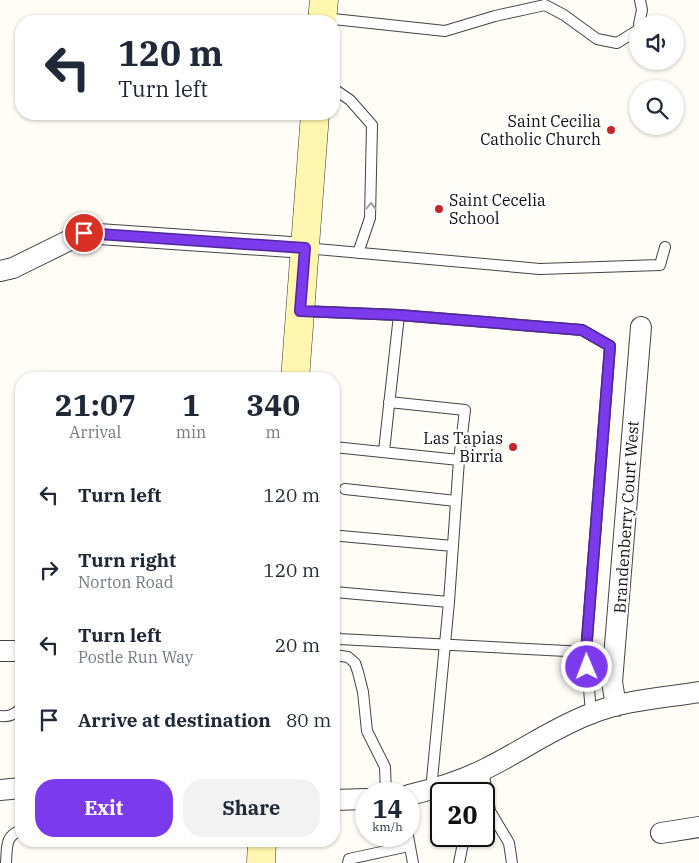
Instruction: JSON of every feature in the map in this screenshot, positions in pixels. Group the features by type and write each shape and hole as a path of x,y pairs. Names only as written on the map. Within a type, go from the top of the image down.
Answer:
{"main road":[{"path":"296,372 315,120"},
{"path":"261,863 262,847"}],"street":[{"path":"0,271 13,268 84,233 305,248"},
{"name":"Brandenberry Court West","path":"616,706 612,682 641,327"},
{"path":"0,651 15,651"},
{"path":"452,782 483,770 561,727 591,713 616,706 699,692"},
{"path":"0,790 15,789"},
{"path":"340,800 355,799"},
{"path":"660,833 699,827"}],"lane":[{"path":"640,0 641,15"},
{"path":"340,16 445,31 494,16 545,5 564,15 597,39 617,43 629,36"},
{"path":"322,13 336,15"},
{"path":"340,93 350,100 372,125 370,218 358,253"},
{"path":"305,248 540,269 660,265 665,247"},
{"path":"300,311 399,315 582,330 610,346 586,652 591,713"},
{"path":"384,451 399,315"},
{"path":"390,402 465,410 459,460 449,602 432,782"},
{"path":"340,447 459,460"},
{"path":"345,490 456,501"},
{"path":"341,536 453,546"},
{"path":"340,593 449,602"},
{"path":"340,639 586,652"},
{"path":"340,656 348,657 355,663 363,692 367,732 385,767 386,782"},
{"path":"0,716 15,714"},
{"path":"483,770 485,782"},
{"path":"495,819 509,843 512,863"},
{"path":"6,863 7,842 15,832"},
{"path":"348,863 349,859 389,847"},
{"path":"410,847 413,863"},
{"path":"459,863 462,847"}],"place":[{"name":"Saint Cecilia Catholic Church","path":"611,130"},
{"name":"Saint Cecelia School","path":"439,209"},
{"name":"Las Tapias Birria","path":"513,447"}],"route":[{"path":"84,233 305,248 300,311 399,315 582,330 610,346 586,652 587,667"}]}
